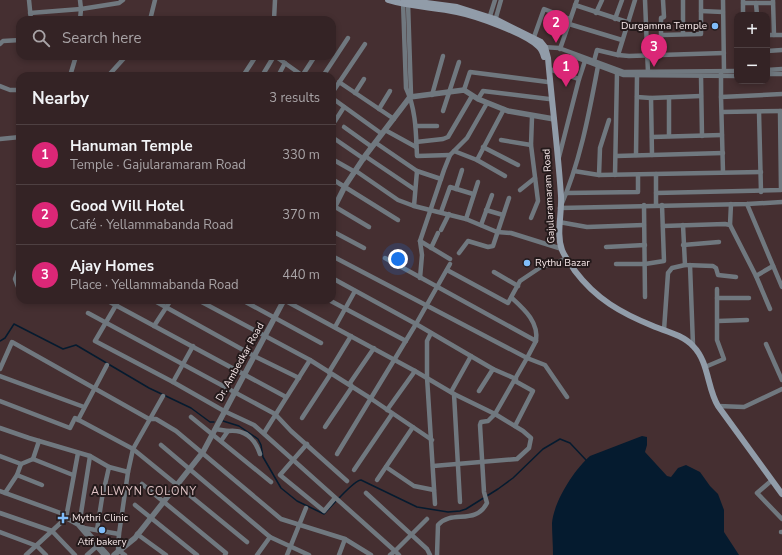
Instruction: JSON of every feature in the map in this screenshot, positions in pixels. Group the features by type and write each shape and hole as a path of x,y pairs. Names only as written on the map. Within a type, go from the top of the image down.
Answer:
{"main road":[{"path":"388,0 457,7 534,37 545,47"},
{"path":"491,21 538,46 544,55 552,119"},
{"name":"Gajularamaram Road","path":"545,47 549,69 552,119 557,158 560,208 559,222 562,249 567,259 586,285 597,296 630,316 664,330 693,345"},
{"path":"693,345 699,353 705,367 712,397 771,482 782,494"}],"street":[{"path":"29,0 31,16"},
{"path":"80,0 80,16"},
{"path":"30,13 81,9 119,3 123,0"},
{"path":"151,16 155,0"},
{"path":"274,16 275,0"},
{"path":"491,21 495,0"},
{"path":"491,21 501,0"},
{"path":"596,13 602,0"},
{"path":"615,19 622,0"},
{"path":"618,55 635,0"},
{"path":"645,0 648,73"},
{"path":"662,54 661,18 664,17 663,0"},
{"path":"683,0 683,34"},
{"path":"662,35 701,34 701,0"},
{"path":"723,0 724,53 721,97 723,172"},
{"path":"405,2 406,88 410,97 416,126 417,156 452,153 478,160 505,176"},
{"path":"743,2 773,2 774,35"},
{"path":"558,49 576,3 596,13 627,22"},
{"path":"756,3 757,12"},
{"path":"534,37 544,9 569,22 622,40"},
{"path":"701,11 723,12"},
{"path":"770,35 782,35"},
{"path":"336,56 348,38"},
{"path":"0,44 3,41 16,40"},
{"path":"336,87 365,44"},
{"path":"538,46 558,49 624,72 722,73 734,75"},
{"path":"558,49 617,73 637,76 701,76 734,71"},
{"path":"594,61 597,50 618,55 724,53"},
{"path":"770,51 782,50"},
{"path":"432,95 443,56"},
{"path":"71,72 75,60"},
{"path":"112,72 122,60"},
{"path":"246,72 253,60"},
{"path":"264,72 272,60"},
{"path":"280,60 297,72"},
{"path":"305,72 313,60"},
{"path":"326,72 334,60"},
{"path":"557,158 585,61"},
{"path":"443,111 459,62"},
{"path":"280,72 285,63"},
{"path":"598,66 590,111 574,171 560,208 782,202"},
{"path":"549,69 579,79"},
{"path":"770,70 782,69"},
{"path":"464,90 470,72 548,82"},
{"path":"616,175 617,73"},
{"path":"770,74 782,74"},
{"path":"636,155 637,76"},
{"path":"701,76 702,136"},
{"path":"356,93 364,79"},
{"path":"339,82 394,119"},
{"path":"0,86 10,90 16,90"},
{"path":"336,202 345,186 410,97 464,90 487,103 504,109 532,117 552,119"},
{"path":"379,109 390,91"},
{"path":"416,142 443,139 448,137 475,97 483,91 549,99"},
{"path":"721,97 782,94"},
{"path":"637,97 669,98 701,96"},
{"path":"651,98 652,155"},
{"path":"669,98 669,136"},
{"path":"336,101 384,132 416,148"},
{"path":"420,278 422,255 420,241 441,178 452,153 467,138 487,103"},
{"path":"336,119 344,107"},
{"path":"478,160 483,147 504,109"},
{"path":"656,193 761,192 782,190 781,111 722,112"},
{"path":"760,112 761,192"},
{"path":"531,218 538,201 531,145 532,117"},
{"path":"599,175 600,148 609,120"},
{"path":"416,126 437,126"},
{"path":"344,127 417,171 441,178"},
{"path":"652,137 722,135"},
{"path":"0,139 16,137"},
{"path":"336,140 414,188"},
{"path":"501,140 531,145"},
{"path":"483,147 518,165"},
{"path":"616,156 723,153"},
{"path":"336,161 356,172 398,200 414,206 466,219 497,232 511,233 562,249"},
{"path":"456,189 462,170"},
{"path":"414,206 414,188 417,171"},
{"path":"574,171 599,175 761,172"},
{"path":"616,264 645,264 664,261 663,226 656,193 656,174"},
{"path":"566,193 638,192 638,175"},
{"path":"520,190 535,178"},
{"path":"336,181 398,220"},
{"path":"466,219 478,182"},
{"path":"441,212 450,187 473,194"},
{"path":"481,225 492,195"},
{"path":"459,253 470,240 490,247 493,246 509,198"},
{"path":"731,204 730,226 756,276 770,308"},
{"path":"747,204 773,266 780,277 782,287"},
{"path":"644,205 645,297"},
{"path":"336,210 369,227"},
{"path":"486,210 503,215"},
{"path":"431,248 448,214"},
{"path":"559,222 587,227 644,225"},
{"path":"663,226 725,224 730,226"},
{"path":"683,225 683,245 687,265 693,345"},
{"path":"336,233 364,248"},
{"path":"337,454 370,398 395,360 447,270 450,262 420,241"},
{"path":"683,245 719,242"},
{"path":"606,247 645,245"},
{"path":"336,258 527,358 545,365 567,397"},
{"path":"385,258 536,341"},
{"path":"447,270 508,303 520,281 541,267 567,259"},
{"path":"664,330 668,273 672,268 687,265 713,266 716,268 718,275 736,276"},
{"path":"756,276 773,266"},
{"path":"494,272 518,286"},
{"path":"336,280 432,333 493,369 516,380 533,391 515,426"},
{"path":"705,367 724,359 717,340 717,289"},
{"path":"335,327 355,291"},
{"path":"437,555 438,525 442,520 447,518 473,516 484,508 487,503 484,492 480,425 481,422 488,421 495,414 516,380 536,341 537,334 533,321 512,298"},
{"path":"717,298 749,298"},
{"path":"113,304 286,397"},
{"path":"160,304 254,356 299,378"},
{"path":"154,326 168,304"},
{"path":"205,304 310,360 432,440"},
{"path":"249,304 321,343"},
{"name":"Dr. Ambedkar Road","path":"114,555 137,534 203,452 282,304"},
{"path":"292,304 415,370 452,393 495,414 531,438 529,448 517,459 433,466"},
{"path":"336,304 406,341"},
{"path":"116,306 95,341 174,382 224,411 254,425 292,461 397,553"},
{"path":"88,313 275,414 291,431 347,481"},
{"path":"718,321 747,320"},
{"path":"432,333 427,341 427,377 435,504"},
{"path":"302,418 330,375 329,372 351,336"},
{"path":"0,369 12,342 149,419 156,419 176,431 203,452 281,519 345,539 371,555"},
{"path":"766,344 782,380"},
{"path":"174,382 193,346"},
{"path":"352,388 350,383 374,348"},
{"path":"460,502 452,393 471,356"},
{"path":"264,433 310,360"},
{"path":"78,420 107,365"},
{"path":"479,391 493,369"},
{"path":"388,410 415,370"},
{"path":"0,376 84,407"},
{"path":"325,427 352,388"},
{"path":"718,406 744,407 782,389"},
{"path":"126,555 118,550 119,534 133,449 163,396"},
{"path":"0,401 70,428 75,418 133,449 247,542"},
{"path":"354,470 392,414"},
{"path":"191,417 214,432 221,440 271,482"},
{"path":"377,480 413,427"},
{"path":"0,428 39,442 90,456 110,467 128,472"},
{"path":"214,432 239,430 245,432 256,443 260,454"},
{"path":"221,440 228,431"},
{"path":"33,459 39,442"},
{"path":"307,444 280,475 324,511 336,499"},
{"path":"161,445 270,537 309,555"},
{"path":"26,555 66,517 78,453"},
{"path":"0,456 21,464 33,459 73,475"},
{"path":"90,456 81,527 96,548 104,555"},
{"path":"21,464 17,475 2,492 66,517 81,527 108,555"},
{"path":"97,530 102,498 110,467"},
{"path":"386,467 414,486 434,490"},
{"path":"17,475 42,484"},
{"path":"771,482 757,492 782,519"},
{"path":"142,484 226,553 225,555"},
{"path":"366,493 427,549 430,555"},
{"path":"135,505 197,555"},
{"path":"288,555 306,508"},
{"path":"0,512 52,531 75,555"},
{"path":"390,555 397,553 411,535 427,519"},
{"path":"81,527 119,534"},
{"path":"0,532 37,546 46,555"},
{"path":"137,534 166,555"},
{"path":"256,555 270,537"},
{"path":"339,555 345,539"},
{"path":"87,555 96,548"}],"water":[{"path":"642,436 647,437 645,452 667,476 671,477 678,468 686,465 700,472 718,494 724,510 724,532 739,555 553,555 552,523 554,514 561,496 571,478 590,456"}],"waterway":[{"path":"0,341 5,338 14,324 63,349 76,345 149,388 191,408 210,422 214,422"},
{"path":"223,421 239,426 258,439 261,445 263,457 281,488 297,501 324,514 336,501"},
{"path":"339,498 361,480 417,507 448,512 460,511 466,509 498,489 513,478 543,449 560,439 570,443 586,460"}],"place":[{"name":"Durgamma Temple","path":"715,26"},
{"name":"Good Will Hotel","path":"556,43"},
{"name":"Ajay Homes","path":"654,67"},
{"name":"Hanuman Temple","path":"566,87"},
{"name":"Rythu Bazar","path":"527,263"},
{"name":"Mythri Clinic","path":"63,518"},
{"name":"Atif bakery","path":"102,530"}],"district":[{"name":"ALLWYN COLONY","path":"144,491"}]}
